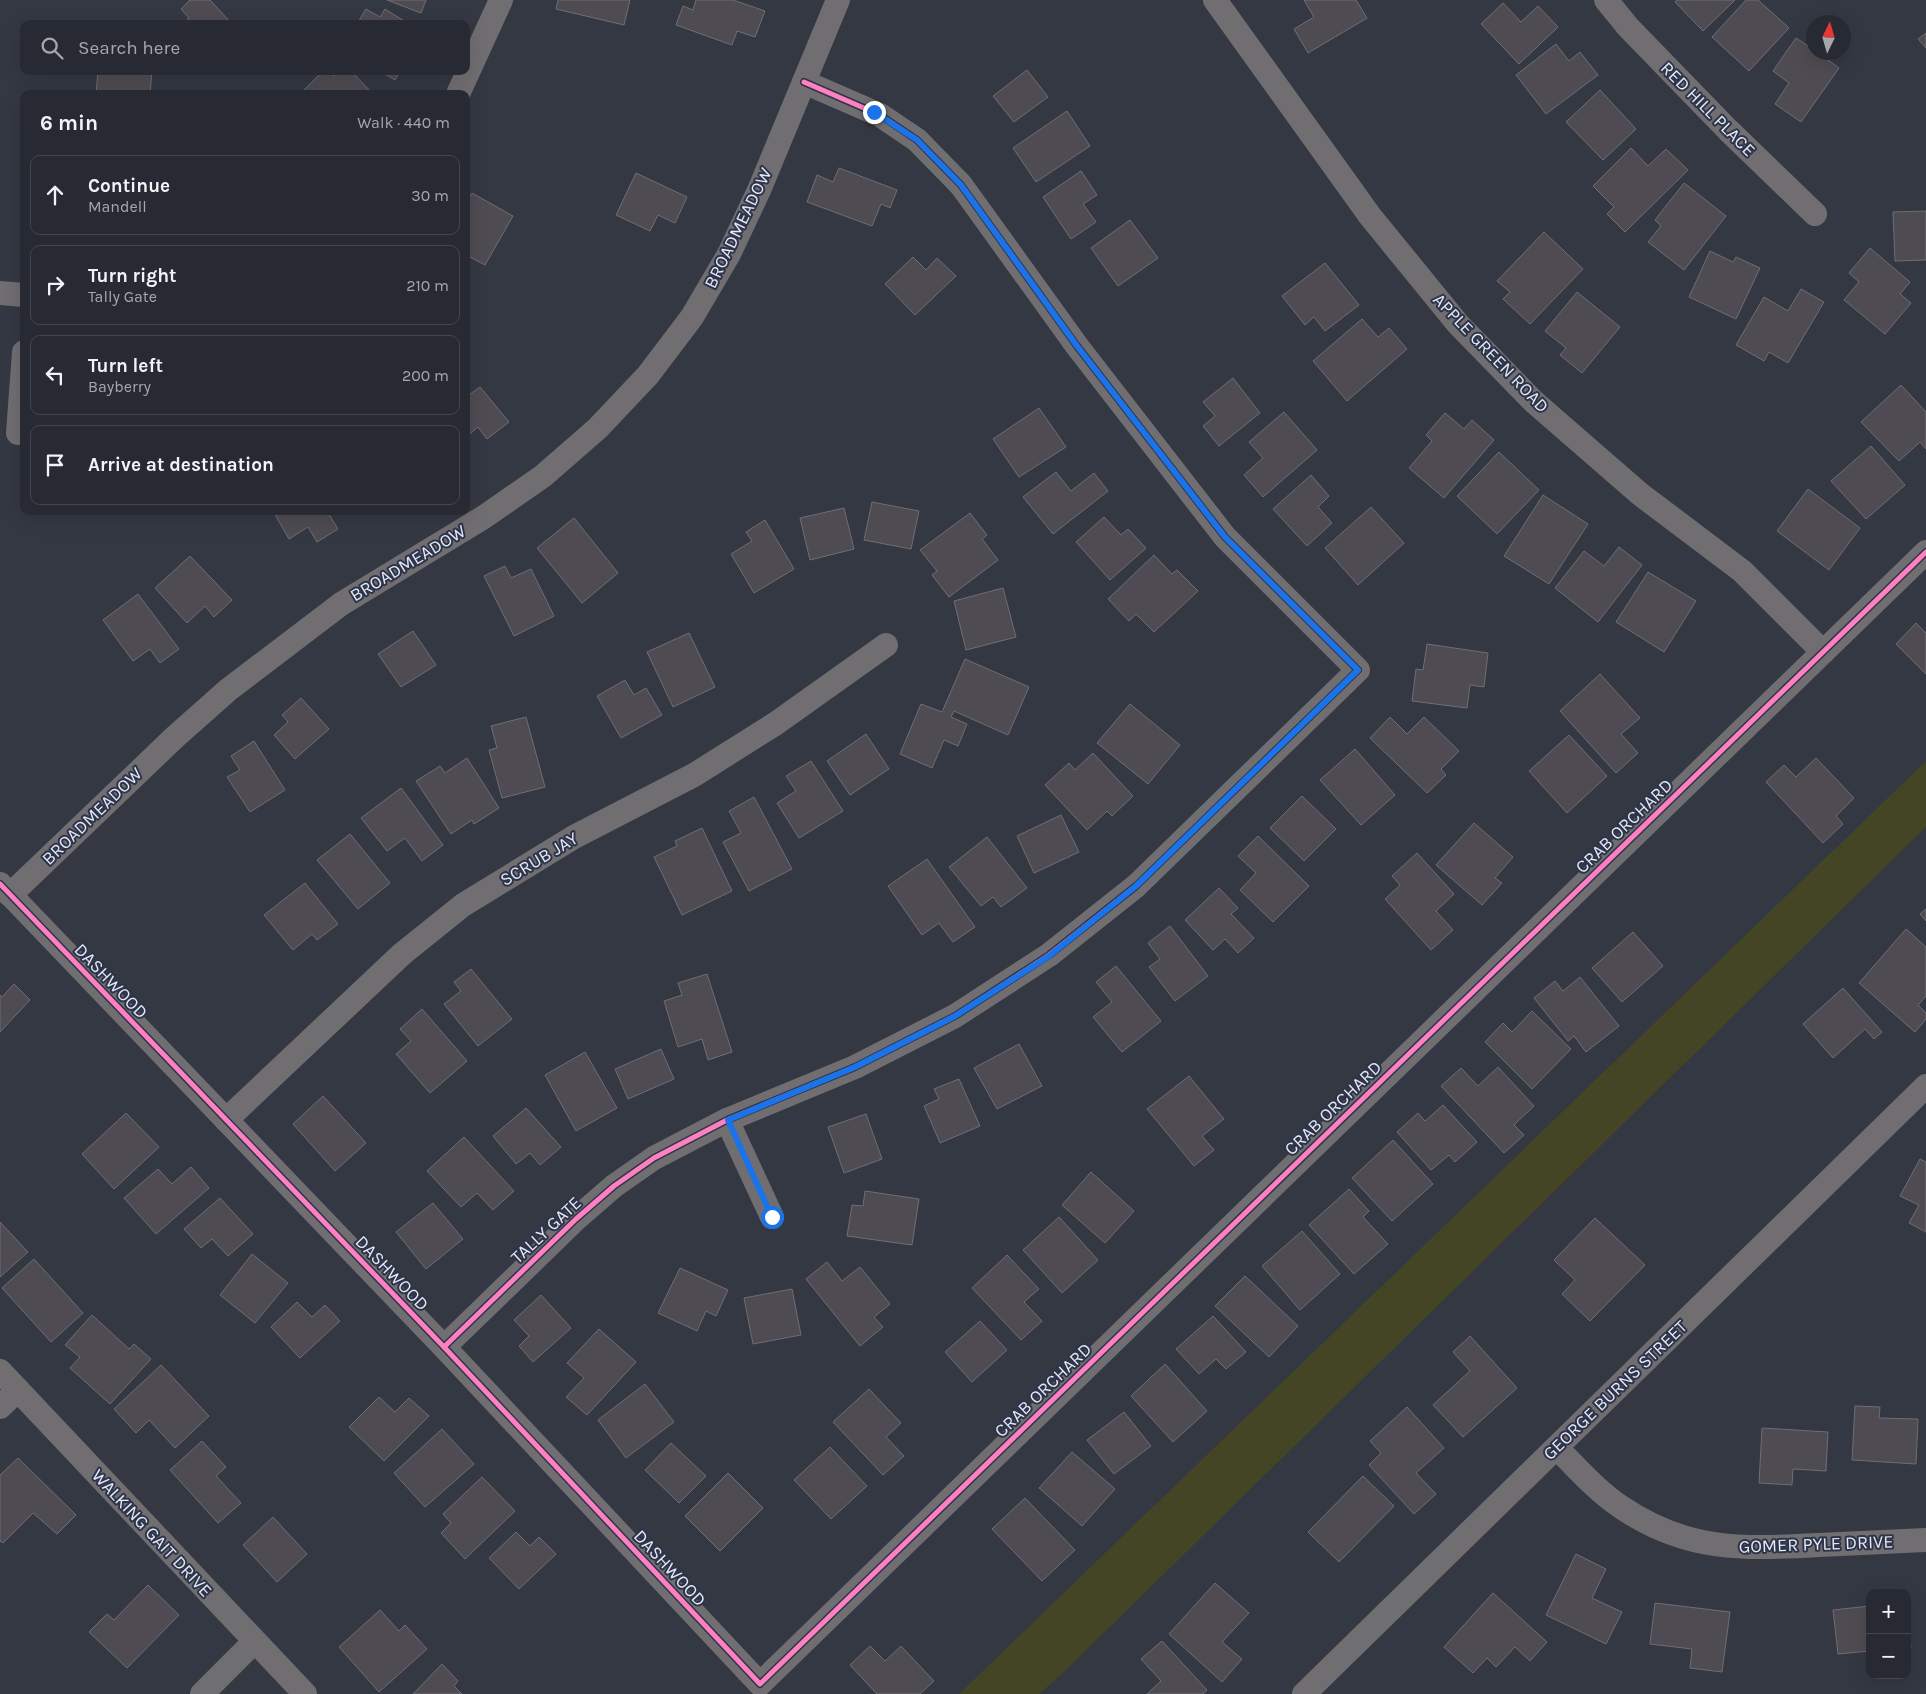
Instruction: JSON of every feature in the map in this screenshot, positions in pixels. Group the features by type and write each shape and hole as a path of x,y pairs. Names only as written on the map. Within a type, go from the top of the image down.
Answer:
{"street":[{"path":"470,67 500,0"},
{"name":"BROADMEADOW","path":"5,890 228,690 341,604 484,518 543,476 598,428 648,374 692,317 729,254 760,188 838,0"},
{"name":"APPLE GREEN ROAD","path":"1215,0 1370,216 1458,324 1533,401 1640,494 1742,571 1823,652"},
{"name":"RED HILL PLACE","path":"1606,0 1628,27 1728,130 1815,214"},
{"path":"460,90 466,75"},
{"name":"TALLY GATE","path":"444,1347 576,1219 614,1186 654,1158 728,1120 855,1067 955,1016 1049,956 1136,886 1358,670 1225,537 1077,346 961,185 917,140 880,115 804,82"},
{"path":"0,293 20,295"},
{"path":"18,433 20,406"},
{"name":"CRAB ORCHARD","path":"760,1684 1926,552"},
{"name":"SCRUB JAY","path":"226,1120 402,954 463,905 574,837 694,775 775,724 886,645"},
{"name":"DASHWOOD","path":"5,890 444,1347 760,1684"},
{"name":"GEORGE BURNS STREET","path":"1304,1694 1926,1086"},
{"path":"728,1120 772,1217"},
{"name":"WALKING GAIT DRIVE","path":"0,1371 305,1694"},
{"path":"0,1407 18,1390"},
{"name":"GOMER PYLE DRIVE","path":"1557,1448 1586,1477 1620,1506 1663,1530 1710,1544 1759,1548 1926,1540"},
{"path":"202,1694 254,1642"}],"green space":[{"path":"1926,761 1926,827 1063,1673 1039,1694 959,1694"}],"building":[{"path":"190,0 210,0 228,20 187,20 189,18 181,9"},
{"path":"387,0 426,0 421,13"},
{"path":"558,0 630,0 624,25 556,9"},
{"path":"696,0 733,0 765,11 755,37 737,31 732,45 676,25 683,6 693,10"},
{"path":"1304,0 1356,0 1367,18 1308,53 1294,29 1314,17"},
{"path":"1677,0 1735,0 1703,31 1675,2"},
{"path":"1746,0 1758,0 1789,28 1749,71 1712,37"},
{"path":"1503,3 1521,22 1538,6 1558,27 1519,64 1481,24"},
{"path":"366,9 380,17 385,9 403,20 359,20"},
{"path":"1926,33 1926,48 1918,39"},
{"path":"1796,38 1806,45 1806,60 1828,60 1839,68 1801,122 1775,104 1789,83 1773,71"},
{"path":"1556,44 1569,61 1580,52 1598,75 1546,114 1516,75"},
{"path":"1027,70 1048,97 1014,122 993,96"},
{"path":"98,75 152,75 150,90 96,90"},
{"path":"319,75 355,75 369,90 304,90"},
{"path":"387,75 398,75 395,80"},
{"path":"1600,90 1636,129 1603,160 1566,122"},
{"path":"1067,111 1090,146 1036,182 1013,148"},
{"path":"1631,148 1648,166 1666,149 1688,170 1625,232 1607,214 1614,207 1593,186"},
{"path":"839,168 897,190 890,208 881,204 872,226 807,202 817,175 833,182"},
{"path":"1081,171 1097,195 1083,204 1096,222 1071,239 1043,197"},
{"path":"636,173 687,197 675,223 658,215 650,231 616,215"},
{"path":"1684,183 1726,216 1684,270 1648,242 1661,226 1655,220"},
{"path":"472,193 513,216 485,265 470,257 470,196"},
{"path":"1926,211 1926,260 1895,261 1893,212"},
{"path":"1130,220 1158,258 1118,286 1091,248"},
{"path":"1544,232 1583,269 1530,324 1503,299 1510,292 1497,281"},
{"path":"1870,248 1910,282 1900,294 1911,303 1885,334 1844,300 1859,282 1849,273"},
{"path":"1710,251 1733,262 1736,257 1760,268 1736,319 1689,297"},
{"path":"913,257 926,270 937,258 956,276 915,315 885,284"},
{"path":"1325,263 1359,305 1325,331 1314,317 1305,325 1282,296"},
{"path":"1801,289 1824,302 1788,363 1769,352 1764,361 1736,345 1764,297 1788,311"},
{"path":"1577,292 1620,327 1582,373 1560,355 1566,348 1545,331"},
{"path":"1362,319 1378,337 1389,328 1407,349 1347,401 1313,361"},
{"path":"1233,378 1260,413 1219,446 1203,426 1215,416 1203,402"},
{"path":"1901,385 1926,412 1926,449 1920,442 1899,461 1861,422"},
{"path":"480,387 509,422 487,439 478,427 470,434 470,394"},
{"path":"1039,408 1066,447 1019,477 993,439"},
{"path":"1284,412 1317,450 1263,497 1244,475 1263,458 1249,442"},
{"path":"1445,413 1464,429 1472,420 1494,440 1444,498 1409,468 1432,441 1426,435"},
{"path":"1871,446 1905,485 1866,519 1831,481"},
{"path":"1499,452 1539,490 1497,534 1457,496"},
{"path":"1056,472 1071,491 1094,473 1108,491 1053,534 1023,497"},
{"path":"1311,475 1329,496 1318,507 1332,523 1307,546 1273,509"},
{"path":"1808,489 1860,528 1829,570 1777,531"},
{"path":"1543,495 1588,524 1549,584 1504,556"},
{"path":"872,502 919,511 911,549 864,540"},
{"path":"1371,507 1404,543 1358,585 1325,548"},
{"path":"844,508 854,549 810,560 800,518"},
{"path":"970,513 987,535 982,539 998,560 949,597 932,575 937,571 920,550"},
{"path":"275,515 329,515 338,529 317,542 308,527 289,539"},
{"path":"1104,517 1121,535 1128,529 1146,548 1110,580 1076,542"},
{"path":"574,518 618,573 582,603 537,548"},
{"path":"765,520 794,569 754,593 731,554 752,541 746,532"},
{"path":"1619,547 1642,565 1598,622 1555,588 1584,551 1604,566"},
{"path":"1154,555 1172,574 1177,570 1198,591 1154,632 1136,614 1129,621 1108,599"},
{"path":"190,556 232,600 214,617 205,606 187,623 155,588"},
{"path":"505,566 511,578 531,569 554,616 514,636 484,576"},
{"path":"1648,572 1696,601 1664,652 1616,622"},
{"path":"1003,588 1016,637 966,650 954,601"},
{"path":"138,594 179,649 160,663 150,649 133,661 103,620"},
{"path":"1916,623 1926,633 1926,674 1896,644"},
{"path":"413,631 436,665 401,687 378,654"},
{"path":"689,633 715,687 673,707 647,652"},
{"path":"1427,644 1488,653 1484,687 1470,685 1467,708 1412,701 1416,669 1423,670"},
{"path":"965,659 1029,687 1008,735 954,711 951,717 967,724 958,746 944,740 932,768 900,754 921,704 942,712"},
{"path":"1600,674 1640,718 1621,734 1638,753 1616,773 1560,711"},
{"path":"625,680 634,695 646,688 662,715 621,738 597,696"},
{"path":"301,698 329,729 295,759 274,735 288,722 282,715"},
{"path":"1130,704 1180,745 1148,784 1097,743"},
{"path":"526,717 545,787 502,798 489,750 497,748 491,726"},
{"path":"1390,717 1407,734 1424,717 1459,751 1441,769 1446,775 1427,793 1370,738"},
{"path":"866,734 889,769 850,795 827,761"},
{"path":"1569,735 1607,776 1567,813 1529,771"},
{"path":"254,741 285,790 250,812 227,777 240,770 231,756"},
{"path":"1355,749 1395,795 1361,825 1320,780"},
{"path":"1093,753 1133,796 1112,816 1107,811 1087,830 1045,785 1069,763 1075,770"},
{"path":"467,758 499,808 474,824 472,820 451,834 416,781 440,766 445,773"},
{"path":"1816,758 1854,798 1836,816 1843,824 1823,843 1766,782 1784,765 1796,777"},
{"path":"811,761 843,811 799,838 777,803 796,791 786,776"},
{"path":"401,788 443,845 422,861 405,838 387,851 361,818"},
{"path":"1302,796 1336,829 1304,861 1270,828"},
{"path":"754,797 792,869 749,891 723,842 741,833 729,811"},
{"path":"1061,815 1079,852 1034,873 1017,836"},
{"path":"1474,823 1513,857 1495,878 1502,883 1482,905 1436,865"},
{"path":"702,828 732,891 682,915 654,857 677,846 675,841"},
{"path":"350,834 390,883 358,909 317,860"},
{"path":"1258,836 1309,886 1273,922 1240,890 1256,873 1238,856"},
{"path":"987,837 1027,888 1001,907 993,897 981,906 949,867"},
{"path":"1417,853 1454,894 1436,911 1453,930 1431,950 1385,899 1400,885 1392,876"},
{"path":"927,859 975,927 953,942 939,923 922,935 888,886"},
{"path":"305,883 338,924 317,940 312,934 293,950 264,915"},
{"path":"1219,888 1238,908 1231,914 1254,938 1238,953 1225,939 1213,950 1185,920"},
{"path":"1926,909 1926,921 1920,914"},
{"path":"1170,926 1208,976 1175,1001 1149,967 1160,959 1148,943"},
{"path":"1906,929 1926,947 1926,996 1918,1005 1926,1013 1926,1019 1915,1032 1859,983"},
{"path":"1633,932 1663,966 1622,1002 1592,968"},
{"path":"1116,966 1161,1021 1122,1052 1093,1017 1112,1002 1096,982"},
{"path":"471,969 512,1019 478,1046 444,1004 461,991 454,982"},
{"path":"707,974 732,1052 708,1060 702,1039 678,1047 664,1001 682,995 678,983"},
{"path":"1580,977 1619,1026 1586,1052 1574,1036 1568,1041 1534,998 1555,981 1563,991"},
{"path":"14,984 30,1000 0,1032 0,995 2,997"},
{"path":"1843,988 1882,1032 1874,1039 1865,1029 1833,1058 1803,1024"},
{"path":"422,1009 467,1061 430,1093 396,1054 411,1041 400,1029"},
{"path":"1532,1011 1571,1049 1532,1089 1485,1042 1503,1023 1512,1032"},
{"path":"1019,1044 1042,1086 997,1109 974,1068"},
{"path":"661,1049 674,1079 628,1099 615,1069"},
{"path":"585,1052 617,1108 576,1131 545,1075"},
{"path":"1498,1067 1534,1106 1514,1125 1524,1135 1504,1153 1441,1086 1461,1068 1478,1086"},
{"path":"1189,1076 1224,1119 1202,1136 1214,1150 1194,1166 1147,1109"},
{"path":"959,1079 980,1126 940,1143 924,1106 939,1099 934,1089"},
{"path":"323,1096 366,1143 335,1171 293,1124"},
{"path":"1443,1105 1477,1142 1455,1162 1449,1155 1431,1170 1397,1132 1418,1113 1425,1121"},
{"path":"526,1108 561,1147 540,1165 530,1153 516,1164 493,1136"},
{"path":"126,1113 159,1147 114,1189 82,1154"},
{"path":"866,1114 882,1159 844,1173 828,1127"},
{"path":"464,1137 514,1191 493,1210 477,1193 461,1207 427,1171"},
{"path":"1393,1140 1433,1184 1392,1221 1352,1178"},
{"path":"1920,1159 1926,1162 1926,1232 1909,1223 1919,1205 1900,1196"},
{"path":"191,1167 209,1188 156,1234 124,1198 158,1169 172,1184"},
{"path":"1091,1172 1134,1211 1105,1243 1062,1205"},
{"path":"1349,1189 1369,1211 1363,1217 1388,1244 1354,1274 1309,1225"},
{"path":"865,1191 919,1199 912,1245 847,1236 852,1205 863,1206"},
{"path":"220,1198 253,1234 228,1256 212,1239 201,1248 184,1229"},
{"path":"433,1203 463,1239 426,1269 396,1232"},
{"path":"1059,1217 1098,1260 1062,1293 1023,1250"},
{"path":"1595,1218 1645,1265 1590,1321 1562,1294 1575,1280 1554,1260"},
{"path":"0,1222 28,1252 0,1277"},
{"path":"1302,1231 1340,1274 1300,1310 1262,1266"},
{"path":"252,1254 288,1283 255,1323 220,1295"},
{"path":"1007,1255 1039,1289 1024,1302 1042,1321 1021,1340 972,1288"},
{"path":"34,1259 83,1313 51,1342 2,1288"},
{"path":"827,1262 842,1281 860,1267 890,1304 874,1317 883,1327 860,1346 806,1279"},
{"path":"680,1268 728,1290 716,1316 706,1311 697,1331 658,1313"},
{"path":"1245,1276 1298,1326 1269,1357 1215,1306"},
{"path":"792,1289 801,1335 753,1344 744,1298"},
{"path":"541,1295 571,1328 533,1362 519,1346 529,1336 514,1320"},
{"path":"297,1302 312,1317 325,1305 340,1321 300,1358 271,1327"},
{"path":"92,1315 129,1349 134,1344 151,1359 110,1404 70,1368 80,1357 65,1345"},
{"path":"1213,1316 1246,1352 1226,1369 1216,1359 1199,1374 1176,1349"},
{"path":"980,1321 1007,1350 972,1382 945,1352"},
{"path":"599,1329 636,1362 587,1415 566,1397 584,1378 567,1363"},
{"path":"1470,1336 1517,1388 1463,1437 1433,1405 1470,1371 1453,1352"},
{"path":"1165,1364 1207,1411 1173,1442 1131,1396"},
{"path":"161,1365 209,1416 175,1448 149,1420 136,1433 114,1409"},
{"path":"645,1384 674,1422 626,1458 598,1420"},
{"path":"869,1389 901,1423 886,1437 904,1456 883,1475 833,1422"},
{"path":"379,1397 395,1412 409,1398 429,1416 384,1461 349,1427"},
{"path":"1855,1406 1880,1407 1879,1418 1918,1419 1916,1464 1852,1460"},
{"path":"1407,1407 1444,1448 1416,1473 1436,1494 1414,1514 1369,1465 1381,1453 1370,1441"},
{"path":"1124,1412 1151,1446 1114,1474 1087,1440"},
{"path":"1762,1428 1828,1432 1826,1471 1793,1469 1792,1485 1759,1483"},
{"path":"442,1429 474,1464 425,1507 394,1473"},
{"path":"202,1441 226,1467 216,1476 241,1503 218,1523 170,1470"},
{"path":"671,1443 706,1476 679,1503 645,1470"},
{"path":"830,1447 867,1486 831,1519 794,1480"},
{"path":"1072,1452 1115,1489 1082,1526 1039,1488"},
{"path":"18,1458 76,1515 57,1534 33,1513 3,1543 0,1541 0,1475"},
{"path":"728,1473 763,1508 720,1551 685,1516"},
{"path":"1363,1476 1394,1506 1339,1562 1308,1532"},
{"path":"482,1477 515,1511 465,1559 441,1533 451,1523 443,1514"},
{"path":"1025,1498 1075,1550 1042,1581 992,1529"},
{"path":"273,1517 307,1554 277,1582 243,1545"},
{"path":"516,1532 530,1546 539,1537 556,1554 519,1589 489,1558"},
{"path":"1576,1554 1606,1569 1592,1598 1622,1612 1606,1644 1546,1615"},
{"path":"1215,1583 1249,1613 1222,1642 1242,1659 1222,1682 1169,1634"},
{"path":"148,1585 179,1615 127,1668 89,1632 107,1614 114,1620"},
{"path":"1493,1593 1547,1642 1530,1661 1515,1647 1496,1667 1487,1658 1473,1673 1444,1647"},
{"path":"1655,1603 1730,1612 1722,1672 1690,1668 1692,1649 1650,1644"},
{"path":"1866,1606 1866,1651 1838,1654 1833,1610"},
{"path":"380,1610 399,1631 405,1625 427,1649 379,1692 339,1647"},
{"path":"1162,1641 1207,1690 1203,1694 1147,1694 1161,1681 1141,1659"},
{"path":"870,1646 885,1661 901,1646 934,1681 920,1694 877,1694 850,1665"},
{"path":"442,1664 458,1681 454,1686 462,1694 413,1694"}],"cycle path":[{"path":"444,1347 576,1219 614,1186 654,1158 727,1120 855,1067 955,1016 1049,955 1136,886 1358,670 1225,537 1077,346 961,185 917,140 880,115 804,82"},
{"path":"0,884 444,1347 760,1684 1926,552"}],"route":[{"path":"772,1217 728,1120 855,1067 955,1016 1049,956 1136,886 1358,670 1225,537 1077,346 961,185 917,140 874,112"}]}
